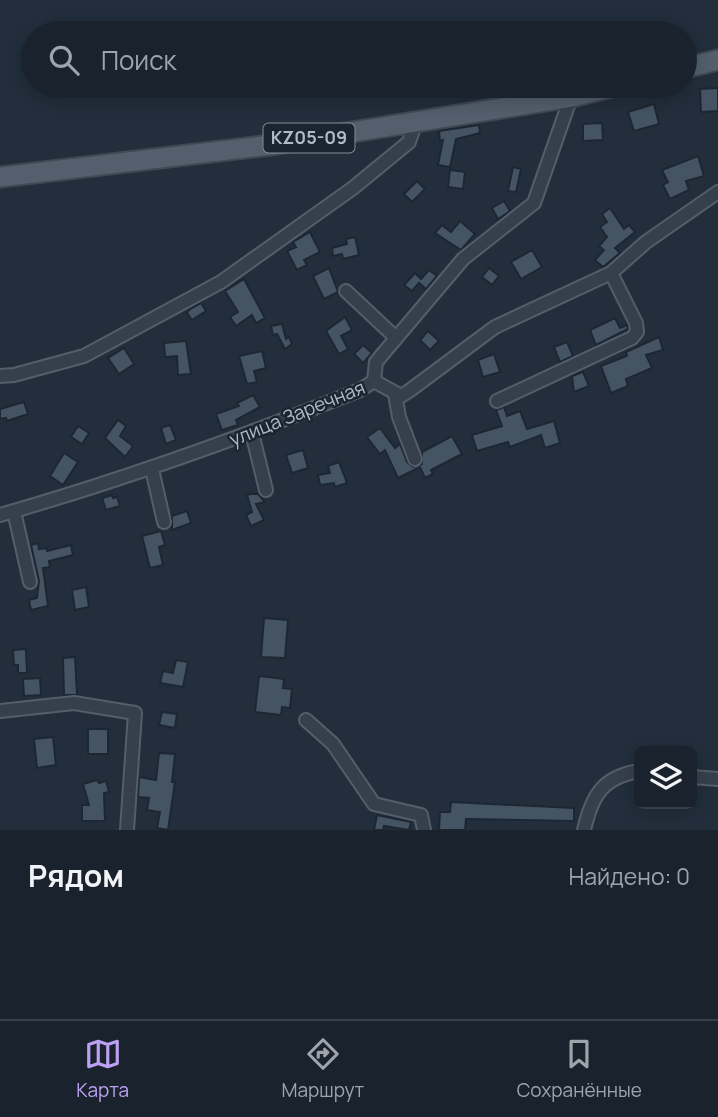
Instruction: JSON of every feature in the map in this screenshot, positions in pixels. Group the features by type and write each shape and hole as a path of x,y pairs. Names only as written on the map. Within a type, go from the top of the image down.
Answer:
{"main road":[{"path":"697,65 718,60"},
{"name":"KZ05-09","path":"0,177 271,145 565,98"}],"street":[{"name":"улица Заречная","path":"0,514 152,469 252,433 360,390 374,381 376,362 463,259 534,204 571,98"},
{"path":"0,376 14,375 84,356 221,282 409,142 416,121"},
{"path":"374,381 401,396 495,327 611,273 646,242 718,192"},
{"path":"497,401 632,338 637,332 636,323 611,273"},
{"path":"346,291 395,337"},
{"path":"395,394 399,417 415,459"},
{"path":"252,433 266,489"},
{"path":"152,469 164,522"},
{"path":"14,511 30,582"},
{"path":"0,711 74,703 135,713 127,830"},
{"path":"306,720 332,744 374,804 421,815 424,830"},
{"path":"584,830 590,806 600,790 618,775 634,772"},
{"path":"697,777 718,779"}],"building":[{"path":"718,88 718,111 701,112 700,89"},
{"path":"654,104 659,124 634,131 628,112"},
{"path":"602,123 603,140 583,141 583,124"},
{"path":"479,125 480,133 456,139 450,167 438,165 443,140 440,141 439,131"},
{"path":"698,156 704,176 686,181 689,190 670,199 663,185 668,182 662,170"},
{"path":"513,167 521,169 516,192 508,191"},
{"path":"450,170 465,172 463,189 448,187"},
{"path":"417,181 425,189 412,202 404,194"},
{"path":"504,201 510,211 498,219 492,208"},
{"path":"610,208 624,229 629,225 635,232 615,248 620,253 603,267 595,260 604,250 599,246 607,237 600,227 607,222 602,214"},
{"path":"460,221 475,234 461,250 435,233 442,225 451,232"},
{"path":"310,232 320,252 304,260 307,265 297,270 287,251 296,247 293,242"},
{"path":"355,237 359,255 343,259 342,254 333,256 332,248 347,244 346,239"},
{"path":"532,250 542,267 521,279 511,262"},
{"path":"329,268 338,292 324,299 313,276"},
{"path":"489,268 499,276 492,285 482,277"},
{"path":"429,270 437,276 426,289 419,283 412,291 404,285 415,273 421,279"},
{"path":"244,279 265,318 256,323 252,315 236,326 230,317 238,312 225,291"},
{"path":"201,303 206,311 192,320 187,313"},
{"path":"345,317 352,330 341,336 348,349 339,354 326,331"},
{"path":"615,318 620,328 627,325 628,329 596,345 590,330"},
{"path":"282,324 286,339 289,337 292,344 285,349 277,334 273,335 271,326"},
{"path":"428,331 439,341 430,350 420,340"},
{"path":"659,337 663,350 646,355 652,368 626,379 628,386 611,393 601,366 627,356 626,352"},
{"path":"186,341 191,374 178,375 177,356 165,357 164,343"},
{"path":"567,342 573,356 560,362 554,347"},
{"path":"363,345 372,353 363,363 354,354"},
{"path":"124,348 134,364 119,374 108,358"},
{"path":"262,351 266,368 254,371 257,382 247,384 239,356"},
{"path":"494,354 500,372 483,377 478,360"},
{"path":"583,372 589,386 574,392 572,376"},
{"path":"253,395 260,407 236,420 238,425 222,430 216,414 239,406 237,403"},
{"path":"24,402 28,414 7,421 6,418 0,419 0,409"},
{"path":"504,407 507,416 520,411 527,429 554,421 560,443 545,448 541,435 510,447 508,442 477,451 472,435 502,426 496,410"},
{"path":"118,420 126,426 120,436 133,446 125,457 105,438"},
{"path":"170,425 176,440 166,444 161,428"},
{"path":"78,426 89,433 82,444 71,437"},
{"path":"380,428 395,448 400,444 407,462 413,467 422,464 422,452 452,436 462,454 431,470 433,474 425,478 420,467 398,478 385,450 380,454 367,437"},
{"path":"303,450 308,468 292,473 286,455"},
{"path":"64,453 78,462 63,485 50,476"},
{"path":"339,462 347,483 335,487 334,483 320,485 318,475 330,473 328,466"},
{"path":"258,494 265,502 256,504 264,520 251,526 246,515 252,512 247,495"},
{"path":"112,495 113,498 117,497 120,506 106,510 102,498"},
{"path":"187,511 191,523 172,530 172,516"},
{"path":"161,531 165,545 159,547 163,565 150,568 142,536"},
{"path":"38,543 39,549 46,548 47,551 71,545 73,555 49,561 50,567 43,568 48,606 31,610 29,600 37,598 39,581 31,545"},
{"path":"86,587 89,607 75,610 72,590"},
{"path":"264,618 288,620 285,658 261,657"},
{"path":"26,649 27,673 18,673 18,665 14,665 13,650"},
{"path":"75,657 77,695 64,695 63,658"},
{"path":"176,660 188,662 183,687 160,683 163,671 173,673"},
{"path":"259,676 284,679 283,688 292,689 290,708 282,707 281,715 255,712"},
{"path":"40,678 41,695 24,696 23,679"},
{"path":"162,712 177,714 175,728 159,725"},
{"path":"88,729 108,729 108,754 88,754"},
{"path":"53,737 56,765 37,768 34,739"},
{"path":"159,753 175,754 172,782 175,782 168,830 157,828 160,812 147,810 149,798 138,797 139,777 156,780"},
{"path":"97,780 99,783 106,781 109,792 104,793 105,821 82,821 82,805 89,805 83,784"},
{"path":"451,802 574,808 574,821 466,819 465,830 439,830 440,812 450,812"},
{"path":"377,815 411,822 409,830 384,826 383,830 374,830"}]}
